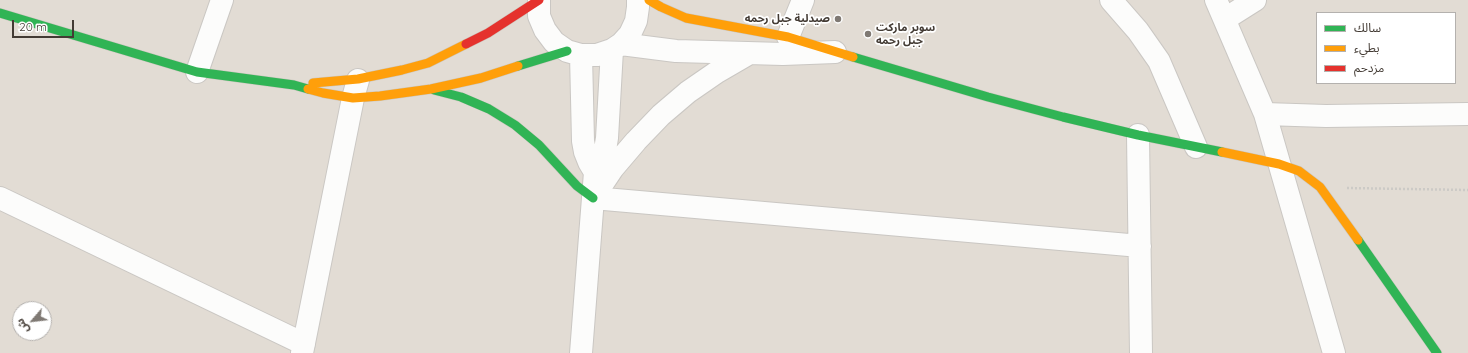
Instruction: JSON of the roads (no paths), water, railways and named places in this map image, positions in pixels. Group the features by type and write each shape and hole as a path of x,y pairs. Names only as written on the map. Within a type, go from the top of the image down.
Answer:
{"street":[{"path":"197,72 222,0"},
{"path":"294,85 324,93 356,89 402,70 428,63 488,33 539,0"},
{"path":"539,0 539,16 544,30 554,42 574,53"},
{"path":"0,13 197,72 294,85 356,89 380,96 431,89 481,78 574,53 597,55 616,47 630,34 636,21 638,0"},
{"path":"649,0 661,8 686,18 788,37 988,97 1062,117 1138,135 1279,164 1299,171 1320,187 1437,353"},
{"path":"788,37 803,0"},
{"path":"1111,0 1138,31 1159,61 1196,147"},
{"path":"1216,0 1265,114 1334,353"},
{"path":"1225,19 1254,0"},
{"path":"616,47 676,52 748,54 816,54 840,52"},
{"path":"581,353 596,172 606,144 616,47"},
{"path":"574,53 585,152 589,162 596,172"},
{"path":"594,198 613,168 661,115 688,92 711,76 748,54"},
{"path":"0,198 303,348 356,89"},
{"path":"431,89 461,97 489,109 515,125 539,145 559,168 578,186 594,198 1140,246"},
{"path":"1265,114 1326,116 1468,114"},
{"path":"1138,135 1141,353"}],"place":[{"name":"صيدلية جبل رحمه","path":"838,19"},
{"name":"سوبر ماركت جبل رحمه","path":"868,34"}]}
